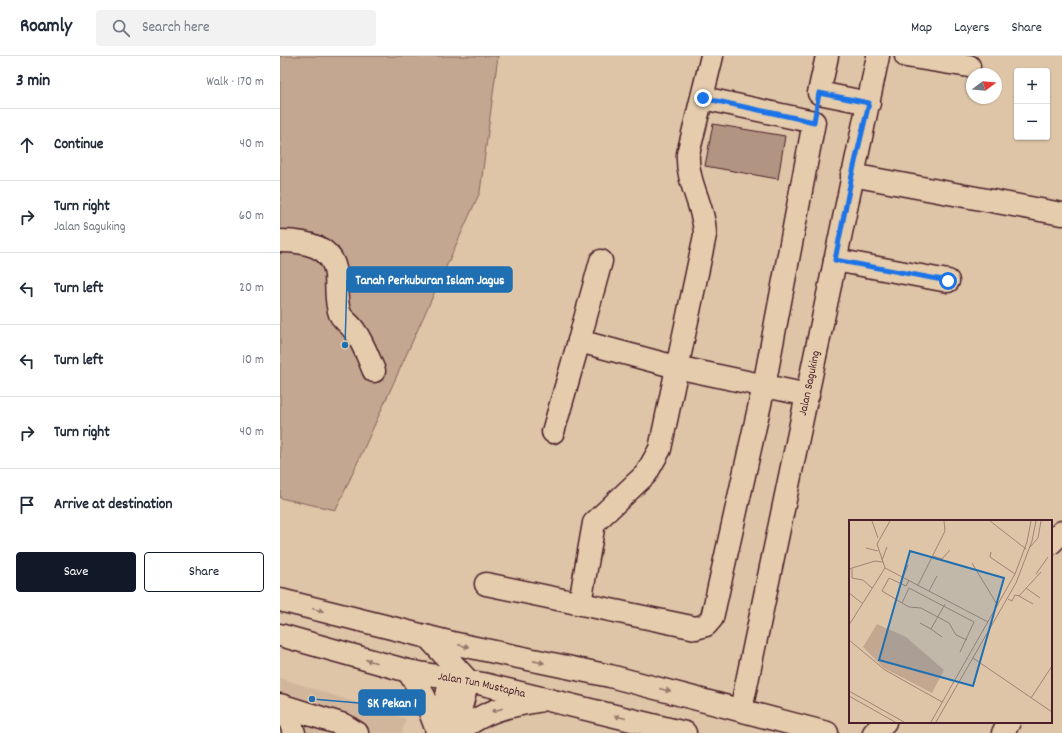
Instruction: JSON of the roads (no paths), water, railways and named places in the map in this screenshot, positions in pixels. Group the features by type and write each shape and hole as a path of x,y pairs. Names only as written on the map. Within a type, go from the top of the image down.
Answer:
{"street":[{"path":"580,603 594,523 646,474 660,449 676,367 705,235 703,215 687,167 688,154 703,98 712,56"},
{"path":"486,584 696,628 706,625 712,618 764,386 826,56"},
{"name":"Jalan Saguking","path":"741,710 878,56"},
{"path":"906,56 969,66"},
{"path":"819,93 869,103"},
{"path":"703,98 814,122"},
{"path":"852,175 1062,214"},
{"path":"280,241 311,245 324,250 330,258 336,272 336,302 341,316 354,329 361,341 374,372"},
{"path":"835,260 948,281"},
{"path":"553,432 601,261"},
{"path":"579,342 676,367 808,395"},
{"path":"1052,542 1062,532"},
{"path":"280,600 428,637 610,676 827,733"},
{"name":"Jalan Tun Mustapha","path":"280,635 408,671 460,678 685,733"},
{"path":"428,637 460,678 455,733"},
{"path":"438,733 460,678 501,653"},
{"path":"408,671 424,696 438,733"},
{"path":"455,733 491,711 508,706 549,699"},
{"path":"285,707 294,733"},
{"path":"285,707 344,725 357,733"},
{"path":"874,733 884,723"},
{"path":"1003,733 1008,723"}],"place":[{"name":"Tanah Perkuburan Islam Jagus","path":"345,345"},
{"name":"SK Pekan 1","path":"312,699"}]}
